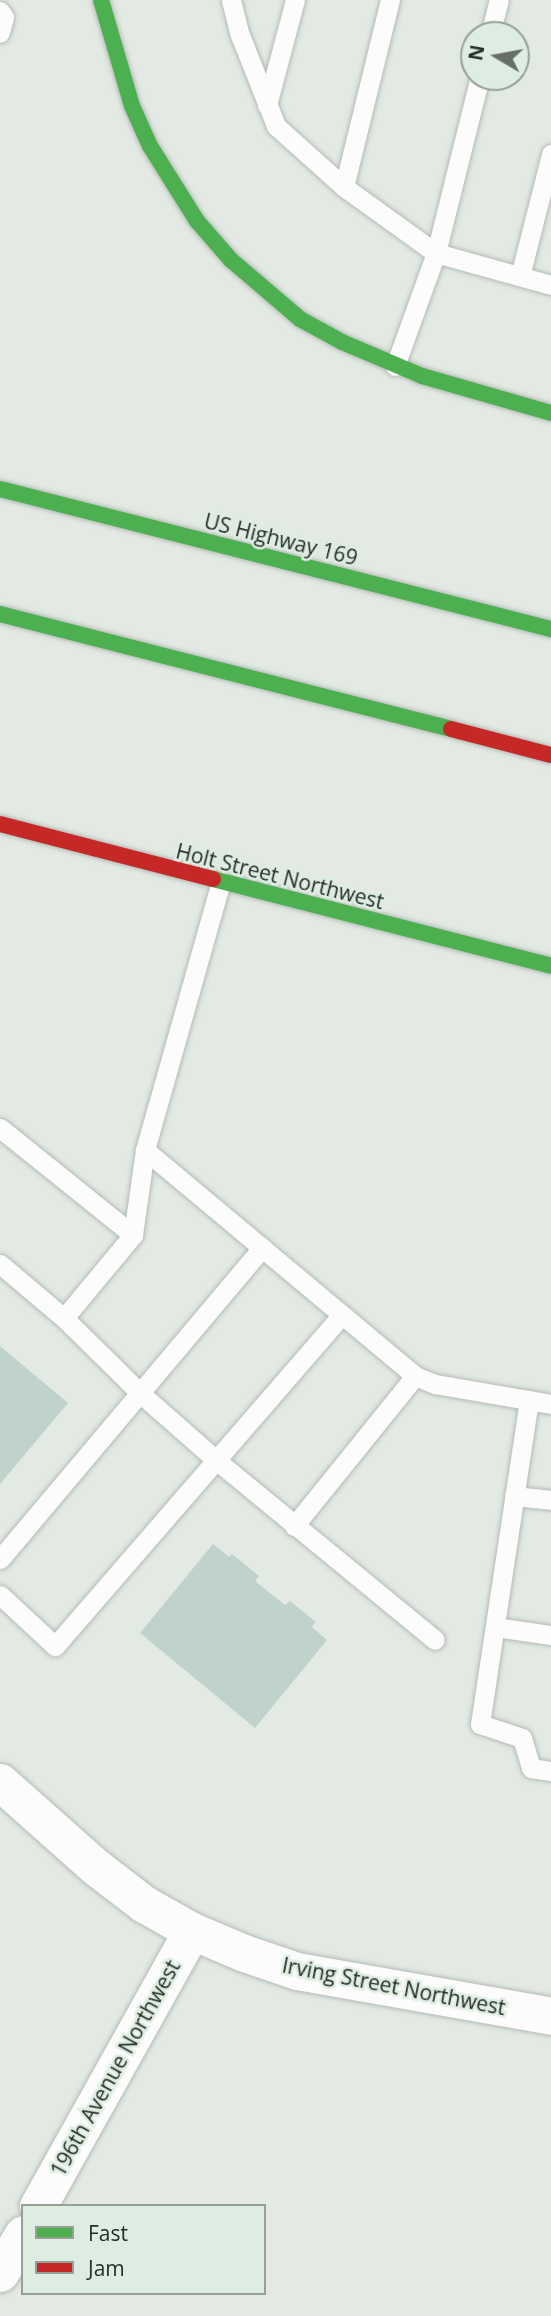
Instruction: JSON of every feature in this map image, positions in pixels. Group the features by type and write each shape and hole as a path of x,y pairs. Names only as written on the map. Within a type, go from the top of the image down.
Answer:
{"main road":[{"path":"100,0 132,106 150,146 197,221 231,260 300,318 395,366 459,389 551,413"},
{"name":"US Highway 169","path":"0,489 551,629"},
{"path":"0,614 551,755"},
{"name":"Holt Street Northwest","path":"0,824 551,966"}],"street":[{"name":"Irving Street Northwest","path":"0,1782 97,1868 144,1903 192,1931 297,1971 551,2016"},
{"name":"196th Avenue Northwest","path":"39,2204 192,1931"},
{"path":"0,2273 21,2237"}],"lane":[{"path":"231,0 240,35 276,126 344,187 436,253 551,285"},
{"path":"267,105 295,0"},
{"path":"344,187 390,0"},
{"path":"494,21 499,0"},
{"path":"0,11 4,17 0,32"},
{"path":"395,366 436,253 476,91"},
{"path":"520,276 551,154"},
{"path":"64,1318 133,1235 145,1150 221,883"},
{"path":"0,1128 133,1235"},
{"path":"145,1150 415,1376 435,1384 551,1404"},
{"path":"0,1559 262,1248"},
{"path":"0,1264 64,1318 141,1394 216,1460 435,1640"},
{"path":"0,1595 55,1646 342,1315"},
{"path":"294,1526 415,1376"},
{"path":"529,1400 480,1724 522,1738 531,1768 551,1771"},
{"path":"514,1496 551,1500"},
{"path":"495,1627 551,1634"}],"building":[{"path":"0,1346 68,1403 0,1484"},
{"path":"213,1544 229,1557 232,1554 259,1576 255,1581 285,1605 290,1601 316,1622 312,1627 327,1640 255,1728 140,1633"}],"traffic: fast":[{"path":"101,0 132,106 150,146 197,221 231,260 300,319 342,342 422,376 551,413"},
{"path":"0,489 551,629"},
{"path":"0,614 451,729"},
{"path":"213,879 551,966"}],"traffic: jam":[{"path":"451,729 551,755"},
{"path":"0,824 213,879"}]}
